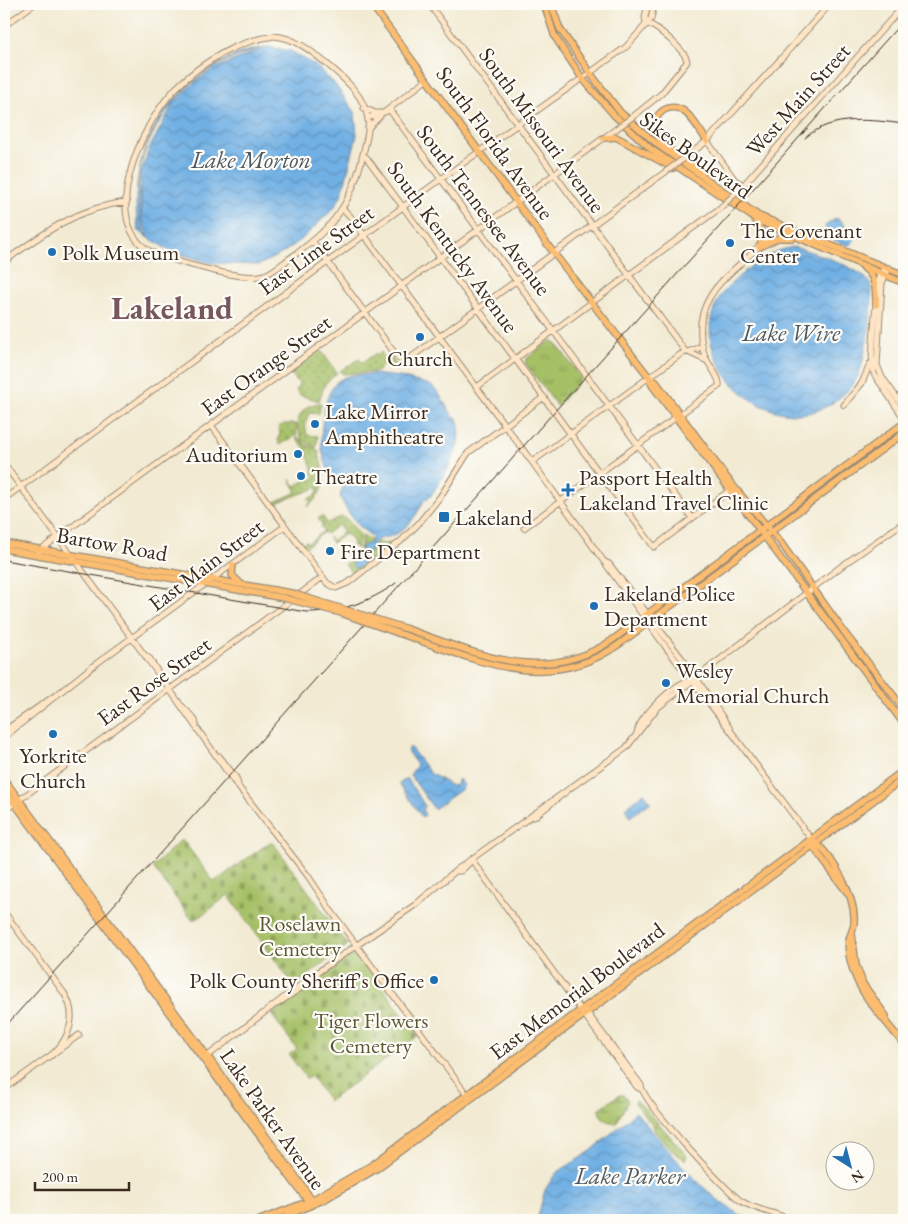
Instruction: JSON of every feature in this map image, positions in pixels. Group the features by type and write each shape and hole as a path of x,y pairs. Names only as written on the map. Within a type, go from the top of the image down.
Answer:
{"main road":[{"name":"South Florida Avenue","path":"371,4 591,303 649,377 656,382 678,416"},
{"name":"Sikes Boulevard","path":"544,4 555,36 582,78 614,115 651,148 751,217 872,262 885,271"},
{"name":"Sikes Boulevard","path":"551,4 560,29 590,73 634,126 774,225 802,240 885,271"},
{"path":"707,141 682,109 666,108 655,120 654,127 661,141 722,190"},
{"path":"603,138 616,137 692,178"},
{"path":"751,217 762,228 763,234 760,247"},
{"path":"760,247 778,238 802,240"},
{"path":"872,262 882,259"},
{"path":"854,261 872,277 876,289 876,304"},
{"path":"885,271 904,274"},
{"path":"885,271 904,283"},
{"path":"678,416 705,456 904,724"},
{"path":"678,416 772,532 812,589 904,710"},
{"name":"Bartow Road","path":"4,543 291,593 500,660 544,665 575,659 594,651 904,422"},
{"name":"Bartow Road","path":"4,549 284,598 341,613 496,666 539,671 571,668 589,662 612,650 904,433"},
{"path":"705,456 721,469"},
{"path":"235,563 232,575 242,584"},
{"path":"699,926 713,913 904,770"},
{"name":"East Memorial Boulevard","path":"260,1220 311,1203 360,1173 523,1060 628,975 814,845 904,778"},
{"name":"Lake Parker Avenue","path":"4,779 36,834 70,869 205,1058 304,1188 311,1203"},
{"name":"Lake Parker Avenue","path":"4,789 17,802 311,1203"},
{"path":"811,839 845,884 849,894 854,911 852,934 849,939 849,952 859,987 904,1045"},
{"name":"East Memorial Boulevard","path":"276,1220 351,1185 397,1153 535,1044 643,971 678,945 699,926"},
{"path":"643,971 652,962 652,958"},
{"path":"622,986 628,975"},
{"path":"523,1060 535,1044"},
{"path":"397,1153 404,1141"},
{"path":"304,1188 312,1194 325,1193"}],"street":[{"path":"4,26 34,4"},
{"name":"South Missouri Avenue","path":"429,4 685,351"},
{"path":"646,23 645,17 648,4"},
{"name":"East Lime Street","path":"4,500 440,179 626,47 651,19 654,4"},
{"path":"313,242 401,361 406,361 707,141 830,4"},
{"name":"West Main Street","path":"591,303 720,208 738,191 904,5"},
{"name":"East Orange Street","path":"34,554 656,99 686,66 686,55 653,26 646,23"},
{"path":"269,36 289,38 317,56 343,78 356,91 364,108 368,118 368,128 362,158 354,186 343,209 333,223 313,242 265,275 220,272 163,257 146,249 134,237 131,230 127,202 130,174 136,151 160,107 190,75 211,60 238,46 269,36"},
{"path":"368,128 386,111 426,80"},
{"path":"364,108 377,113 386,111"},
{"path":"368,118 386,111"},
{"name":"South Tennessee Avenue","path":"386,111 516,280 692,518"},
{"path":"707,141 735,180 744,185"},
{"name":"South Kentucky Avenue","path":"362,158 366,157 654,546 692,518"},
{"path":"4,262 61,221 104,206 127,202"},
{"path":"343,209 477,387 605,562 609,564 650,622 729,724 730,730 811,839"},
{"path":"524,528 720,384 707,361 702,346 702,321 708,298 722,278 760,247 774,225"},
{"path":"885,271 876,304 872,364 877,380 904,418"},
{"path":"885,271 882,283 878,365 882,377 904,408"},
{"path":"477,387 591,303"},
{"path":"532,462 685,351 702,346"},
{"path":"685,351 697,354 707,361"},
{"path":"844,405 866,376 872,356"},
{"path":"323,577 331,586 336,588 341,586 401,541 430,510 464,458 544,397"},
{"path":"211,425 286,526"},
{"path":"4,464 158,672 187,716 196,725 305,878 328,906 469,1097"},
{"path":"692,518 730,490"},
{"path":"205,1058 314,979 318,974 459,868 566,794 568,790 626,748 637,735 642,720 651,708 694,678 881,537 904,522"},
{"name":"East Main Street","path":"4,731 105,661 286,526 323,577"},
{"name":"East Rose Street","path":"4,811 323,577"},
{"name":"East Main Street","path":"4,737 56,695"},
{"path":"472,860 584,1012 641,1085 641,1089 654,1110 731,1193 743,1202 791,1220"},
{"path":"4,912 64,993 70,1006 70,1029 62,1046 52,1055"},
{"path":"4,1089 79,1035"}],"green space":[{"path":"551,340 554,341 582,378 557,406 525,363 526,359"},
{"path":"320,349 337,373 325,384 319,401 300,395 296,390 299,384 290,372"},
{"path":"381,352 385,359 392,358 396,365 391,367 382,366 377,372 343,374 340,371 359,359 361,362 365,361 376,353 377,355"},
{"path":"321,403 319,414 309,413 305,424 307,435 318,436 316,448 302,440 297,424 300,415 308,406"},
{"path":"285,424 296,424 297,435 280,445 278,441 280,432 278,427"},
{"path":"298,437 306,445 318,450 323,481 319,494 307,507 311,502 308,499 316,495 319,487 276,503 286,517 285,521 272,503 297,492 290,479 295,486 308,479 315,479 306,451 296,439"},
{"path":"322,516 326,521 325,524 341,517 346,518 361,536 356,549 354,545 352,546 353,543 346,533 332,543 329,537 332,541 344,532 338,525 326,534 324,532 305,548 302,544 306,541 308,543 324,531 321,526 323,525 318,519"},
{"path":"363,536 373,541 361,548 360,556 353,562 357,569 376,542 384,544 396,541 352,574 345,564 357,556"},
{"name":"Roselawn Cemetery","path":"182,839 214,882 270,842 273,843 348,945 294,986 228,895 200,917 192,920 153,867"},
{"name":"Tiger Flowers Cemetery","path":"355,953 358,954 418,1036 329,1101 311,1076 307,1079 289,1055 297,1049 271,1014"},
{"path":"619,1095 624,1095 628,1101 616,1124 602,1117 599,1109"},
{"path":"636,1100 683,1151 687,1156 685,1160 671,1150 654,1131 654,1127 635,1103"}],"water":[{"name":"Lake Morton","path":"267,47 291,51 316,66 334,83 355,112 357,135 342,194 334,208 301,240 281,254 259,265 210,263 170,251 149,238 142,220 140,175 149,149 173,104 195,82 215,68"},
{"path":"261,48 225,61 188,86 156,127 148,143 139,174 141,162 148,141 158,121 170,103 186,87 205,72 218,64 246,51"},
{"path":"138,178 141,220 148,238 138,230 136,206"},
{"path":"836,218 841,221 855,240 848,246 828,238 825,226"},
{"name":"Lake Wire","path":"793,247 823,256 858,272 870,284 872,302 864,355 855,382 834,402 807,413 780,412 754,401 732,383 716,359 710,332 716,305 735,280 762,259"},
{"path":"372,374 400,377 430,385 437,391 454,418 457,418 459,439 447,470 430,497 424,500 412,521 397,534 377,540 362,564 355,569 352,564 360,556 362,546 370,543 373,537 349,513 340,496 343,487 339,483 333,482 322,450 322,422 330,391 335,384 348,376"},
{"path":"410,747 430,773 452,786 456,785 459,779 464,785 462,789 434,809 410,775 417,765 407,751"},
{"path":"407,778 425,806 423,810 425,815 422,817 399,784"},
{"path":"644,793 651,802 630,817 625,808"},
{"name":"Lake Parker","path":"636,1112 704,1188 736,1212 751,1220 537,1220 545,1190 556,1173 591,1151"}],"railway":[{"path":"4,1028 904,20"},
{"path":"805,138 827,125 853,120 904,124"},
{"path":"4,560 306,612 318,612 353,605 375,596 396,583"}],"place":[{"name":"The Covenant Center","path":"730,243"},
{"name":"Polk Museum","path":"52,252"},
{"name":"Church","path":"420,337"},
{"name":"Lake Mirror Amphitheatre","path":"315,424"},
{"name":"Auditorium","path":"298,454"},
{"name":"Theatre","path":"301,476"},
{"name":"Passport Health Lakeland Travel Clinic","path":"568,490"},
{"name":"Lakeland","path":"444,517"},
{"name":"Fire Department","path":"330,551"},
{"name":"Lakeland Police Department","path":"594,606"},
{"name":"Wesley Memorial Church","path":"666,683"},
{"name":"Yorkrite Church","path":"53,734"},
{"name":"Polk County Sheriff's Office","path":"434,980"}],"district":[{"name":"Lakeland","path":"172,308"}]}
